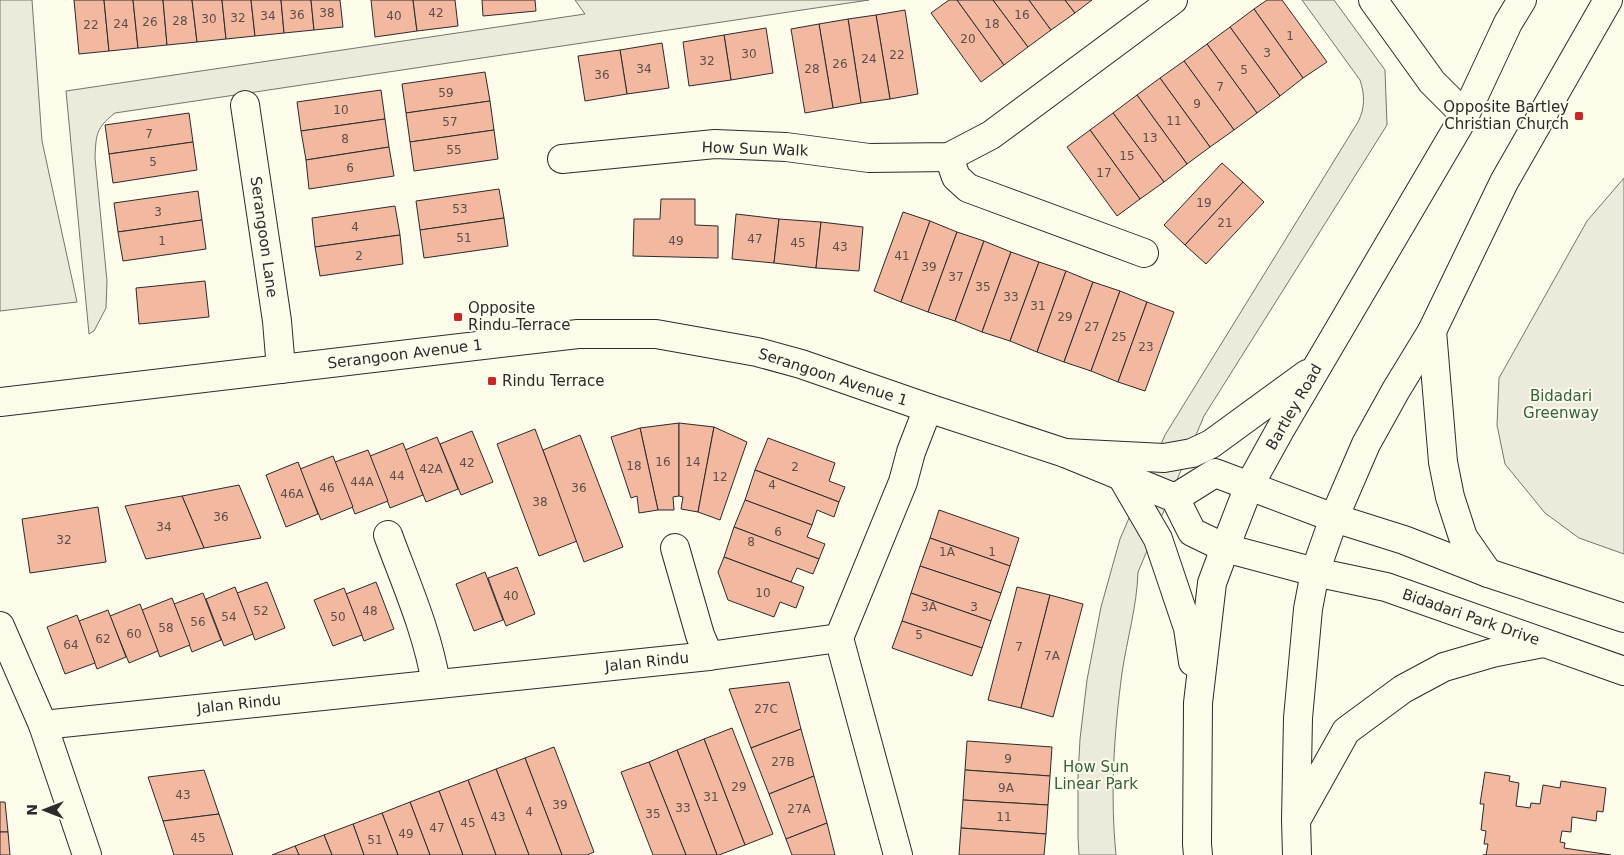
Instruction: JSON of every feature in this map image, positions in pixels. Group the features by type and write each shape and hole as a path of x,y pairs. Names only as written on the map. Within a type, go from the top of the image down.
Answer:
{"main road":[{"name":"How Sun Walk","path":"562,159 715,144 786,147 869,158 949,157 991,135 1173,0"},
{"path":"1373,0 1432,82 1465,115"},
{"name":"Bartley Road","path":"1198,855 1198,703 1212,583 1225,548 1250,486 1280,430 1465,115 1508,23 1522,0"},
{"path":"1297,855 1298,718 1308,609 1315,572 1334,518 1366,444 1432,331 1504,182 1608,0"},
{"name":"Serangoon Lane","path":"245,105 277,321 281,369"},
{"path":"949,157 956,177 968,188 1144,253"},
{"path":"1432,331 1443,462 1450,497 1463,536 1488,573"},
{"name":"Serangoon Avenue 1","path":"0,402 578,334 656,334 757,352 801,364 1065,453 1176,498"},
{"path":"1065,453 1164,458 1192,453 1219,439 1319,365"},
{"path":"898,855 838,638 903,482 928,408"},
{"path":"1315,572 1225,548 1192,532 1176,498 1216,473 1334,518 1404,540 1488,573 1624,618"},
{"path":"1122,477 1158,539 1188,628 1198,703"},
{"path":"388,536 425,638 433,664 436,684"},
{"name":"Jalan Rindu","path":"675,548 700,636 709,656"},
{"name":"Bidadari Park Drive","path":"1315,572 1386,587 1624,671"},
{"path":"0,626 43,725 87,855"},
{"name":"Jalan Rindu","path":"43,725 709,656 838,638"},
{"path":"1296,820 1346,730 1403,689 1444,667 1492,653 1543,642"}],"green space":[{"path":"0,0 32,0 42,141 77,302 0,311"},
{"path":"575,0 869,0 115,113 104,123 98,132 96,143 95,158 107,281 106,308 94,331 89,334 66,91 585,14"},
{"name":"How Sun Linear Park","path":"1302,0 1334,0 1385,70 1387,125 1204,416 1138,572 1134,610 1122,673 1115,741 1113,810 1116,855 1079,855 1078,776 1087,680 1101,607 1120,539 1165,435 1358,122 1362,112 1363,91 1360,80"},
{"name":"Bidadari Greenway","path":"1624,178 1624,554 1579,538 1545,513 1505,464 1497,425 1499,378 1587,221"}],"building":[{"path":"74,0 104,0 109,51 79,54"},
{"path":"104,0 133,0 138,48 109,51"},
{"path":"133,0 163,0 167,45 138,48"},
{"path":"163,0 192,0 197,42 167,45"},
{"path":"192,0 222,0 226,39 197,42"},
{"path":"222,0 251,0 255,36 226,39"},
{"path":"251,0 281,0 284,33 255,36"},
{"path":"281,0 311,0 314,30 284,33"},
{"path":"311,0 340,0 343,27 314,30"},
{"path":"371,0 413,0 417,31 375,37"},
{"path":"413,0 455,0 458,26 417,31"},
{"path":"482,0 535,0 536,11 483,16"},
{"path":"949,0 957,0 1004,65 981,82 931,13"},
{"path":"957,0 993,0 1028,47 1004,65"},
{"path":"993,0 1029,0 1051,30 1028,47"},
{"path":"1029,0 1065,0 1075,13 1051,30"},
{"path":"1065,0 1092,0 1075,13"},
{"path":"1267,0 1282,0 1327,62 1303,78 1254,9"},
{"path":"1254,9 1303,78 1280,96 1230,27"},
{"path":"905,10 918,94 890,99 876,15"},
{"path":"876,15 890,99 861,103 848,19"},
{"path":"848,19 861,103 833,108 819,24"},
{"path":"819,24 833,108 805,113 791,29"},
{"path":"1230,27 1280,96 1257,113 1207,44"},
{"path":"766,28 773,73 731,80 724,35"},
{"path":"724,35 731,80 689,86 683,42"},
{"path":"662,43 669,88 627,94 620,50"},
{"path":"1207,44 1257,113 1234,130 1184,61"},
{"path":"620,50 627,94 585,101 578,56"},
{"path":"1184,61 1234,130 1210,147 1160,78"},
{"path":"485,72 490,101 406,113 402,84"},
{"path":"1160,78 1210,147 1187,164 1137,95"},
{"path":"381,90 385,119 301,131 297,102"},
{"path":"1137,95 1187,164 1164,182 1113,113"},
{"path":"490,101 494,130 410,142 406,113"},
{"path":"189,113 193,142 109,154 105,125"},
{"path":"1113,113 1164,182 1140,199 1090,130"},
{"path":"385,119 389,147 306,160 301,131"},
{"path":"494,130 498,159 414,171 410,142"},
{"path":"1090,130 1140,199 1117,216 1067,147"},
{"path":"193,142 197,170 113,183 109,154"},
{"path":"389,147 394,176 309,189 306,160"},
{"path":"1222,163 1243,182 1185,245 1164,225"},
{"path":"1243,182 1264,202 1206,264 1185,245"},
{"path":"499,189 504,218 420,230 416,201"},
{"path":"198,191 202,220 118,232 114,203"},
{"path":"661,199 695,199 695,225 718,226 718,258 633,256 634,219 660,219"},
{"path":"395,206 400,235 315,247 312,218"},
{"path":"903,212 930,221 901,302 874,291"},
{"path":"736,214 779,219 774,263 732,259"},
{"path":"504,218 508,246 424,258 420,230"},
{"path":"779,219 821,222 816,268 774,263"},
{"path":"202,220 206,249 123,261 118,232"},
{"path":"930,221 957,232 928,312 901,302"},
{"path":"821,222 863,227 859,271 816,268"},
{"path":"957,232 984,241 955,321 928,312"},
{"path":"400,235 403,264 320,276 315,247"},
{"path":"984,241 1011,252 982,332 955,321"},
{"path":"1011,252 1039,262 1010,341 982,332"},
{"path":"1039,262 1066,271 1037,352 1010,341"},
{"path":"1066,271 1093,282 1064,362 1037,352"},
{"path":"205,281 209,317 139,324 136,288"},
{"path":"1093,282 1120,291 1091,371 1064,362"},
{"path":"1120,291 1147,302 1118,382 1091,371"},
{"path":"1147,302 1174,312 1145,391 1118,382"},
{"path":"679,423 679,496 673,497 674,510 658,510 640,428"},
{"path":"679,423 714,427 698,512 681,509 683,497 679,496"},
{"path":"714,427 747,442 720,520 698,512"},
{"path":"640,428 658,510 639,513 637,496 631,498 611,437"},
{"path":"535,429 577,541 539,556 497,444"},
{"path":"472,431 493,482 461,495 440,444"},
{"path":"580,435 623,547 584,562 543,450"},
{"path":"437,437 458,489 426,502 405,450"},
{"path":"768,438 835,463 829,481 845,487 839,502 755,470"},
{"path":"403,443 423,495 390,508 370,456"},
{"path":"368,450 388,501 355,514 335,462"},
{"path":"333,456 353,507 321,520 300,469"},
{"path":"298,462 318,514 286,527 266,475"},
{"path":"755,470 839,502 834,517 817,510 812,525 745,500"},
{"path":"239,485 261,538 204,548 182,496"},
{"path":"182,496 204,548 146,559 125,506"},
{"path":"745,500 812,525 807,537 825,544 819,559 734,527"},
{"path":"98,507 106,562 30,573 22,519"},
{"path":"939,510 1019,538 1010,566 930,538"},
{"path":"734,527 819,559 813,574 797,568 791,582 724,557"},
{"path":"930,538 1010,566 1001,593 920,566"},
{"path":"724,557 804,587 796,608 780,602 774,617 728,600 718,572"},
{"path":"920,566 1001,593 991,621 911,593"},
{"path":"517,567 535,614 506,626 488,578"},
{"path":"485,572 503,620 474,631 456,584"},
{"path":"267,582 285,628 255,640 237,593"},
{"path":"376,582 394,629 364,641 346,594"},
{"path":"235,587 253,634 224,646 206,599"},
{"path":"1017,587 1050,595 1021,708 988,700"},
{"path":"344,588 362,635 333,646 314,600"},
{"path":"203,593 221,640 192,652 174,604"},
{"path":"911,593 991,621 982,648 902,621"},
{"path":"1050,595 1083,604 1053,717 1021,708"},
{"path":"172,598 190,645 160,657 142,610"},
{"path":"140,604 158,651 129,663 110,616"},
{"path":"108,610 126,657 97,669 79,621"},
{"path":"77,615 95,663 65,674 47,627"},
{"path":"902,621 982,648 972,676 892,648"},
{"path":"789,682 801,729 751,748 729,689"},
{"path":"732,728 773,834 745,845 704,739"},
{"path":"801,729 814,776 769,794 751,748"},
{"path":"704,739 745,845 719,855 717,855 677,750"},
{"path":"967,741 1052,747 1050,776 965,770"},
{"path":"554,747 594,852 587,855 562,855 525,758"},
{"path":"677,750 717,855 686,855 649,762"},
{"path":"525,758 562,855 529,855 496,769"},
{"path":"649,762 686,855 653,855 621,772"},
{"path":"496,769 529,855 496,855 468,780"},
{"path":"204,770 219,814 163,821 148,777"},
{"path":"965,770 1050,776 1048,805 963,800"},
{"path":"1485,772 1510,776 1509,781 1519,783 1516,806 1530,808 1531,803 1540,804 1543,785 1560,788 1561,781 1606,788 1603,812 1597,811 1596,821 1572,817 1571,832 1562,831 1560,842 1565,843 1564,848 1611,855 1486,855 1488,844 1484,844 1486,831 1481,830 1484,804 1480,804"},
{"path":"814,776 827,823 786,839 769,794"},
{"path":"468,780 496,855 463,855 439,791"},
{"path":"439,791 463,855 430,855 410,802"},
{"path":"963,800 1048,805 1046,834 961,828"},
{"path":"0,802 5,802 8,832 0,832"},
{"path":"410,802 430,855 398,855 382,813"},
{"path":"382,813 398,855 364,855 353,824"},
{"path":"219,814 233,855 174,855 163,821"},
{"path":"827,823 835,855 792,855 786,839"},
{"path":"353,824 364,855 332,855 324,835"},
{"path":"961,828 1046,834 1044,855 959,855"},
{"path":"0,832 8,832 10,855 0,855"},
{"path":"324,835 332,855 299,855 295,846"},
{"path":"295,846 299,855 272,855"}],"place":[{"name":"Opposite Bartley Christian Church","path":"1579,116"},
{"name":"Opposite Rindu Terrace","path":"458,317"},
{"name":"Rindu Terrace","path":"492,381"}]}
